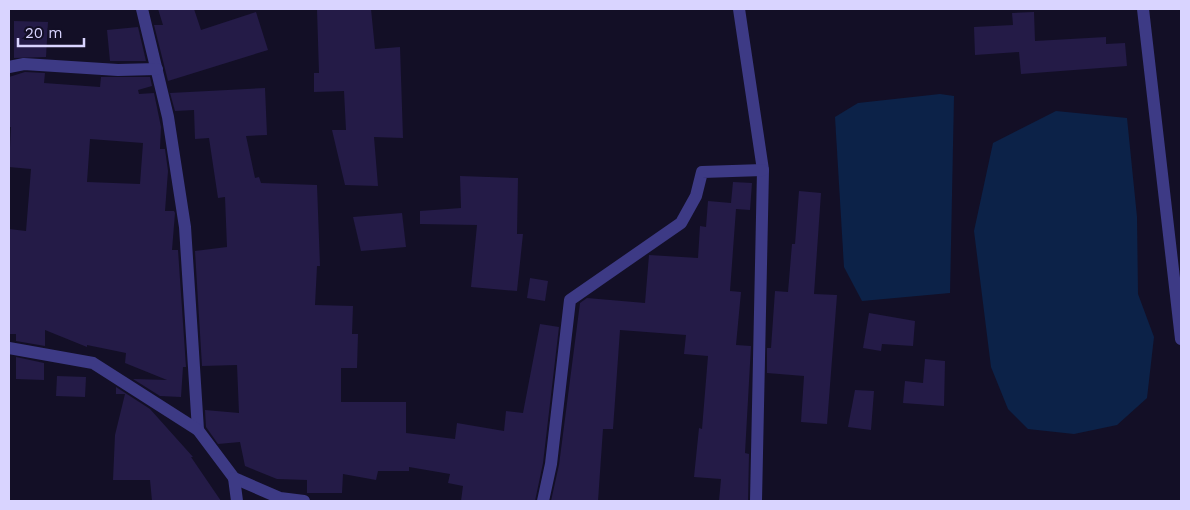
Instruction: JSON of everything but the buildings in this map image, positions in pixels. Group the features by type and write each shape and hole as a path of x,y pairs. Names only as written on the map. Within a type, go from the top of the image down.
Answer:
{"street":[{"path":"142,9 168,117 185,227 198,430"},
{"path":"740,9 763,170 756,501"},
{"path":"1143,9 1181,339"},
{"path":"9,67 24,64 118,70 157,69"},
{"path":"543,501 551,464 570,300 682,223 696,196 702,172 763,170"},
{"path":"9,348 93,363 198,430 234,478 237,501"},
{"path":"234,478 280,498 304,501"}],"water":[{"path":"940,94 954,96 950,293 862,301 844,267 835,117 858,103"},
{"path":"1056,111 1127,118 1137,217 1138,294 1154,337 1147,398 1117,425 1074,434 1028,429 1008,409 991,367 974,231 993,143"}]}
